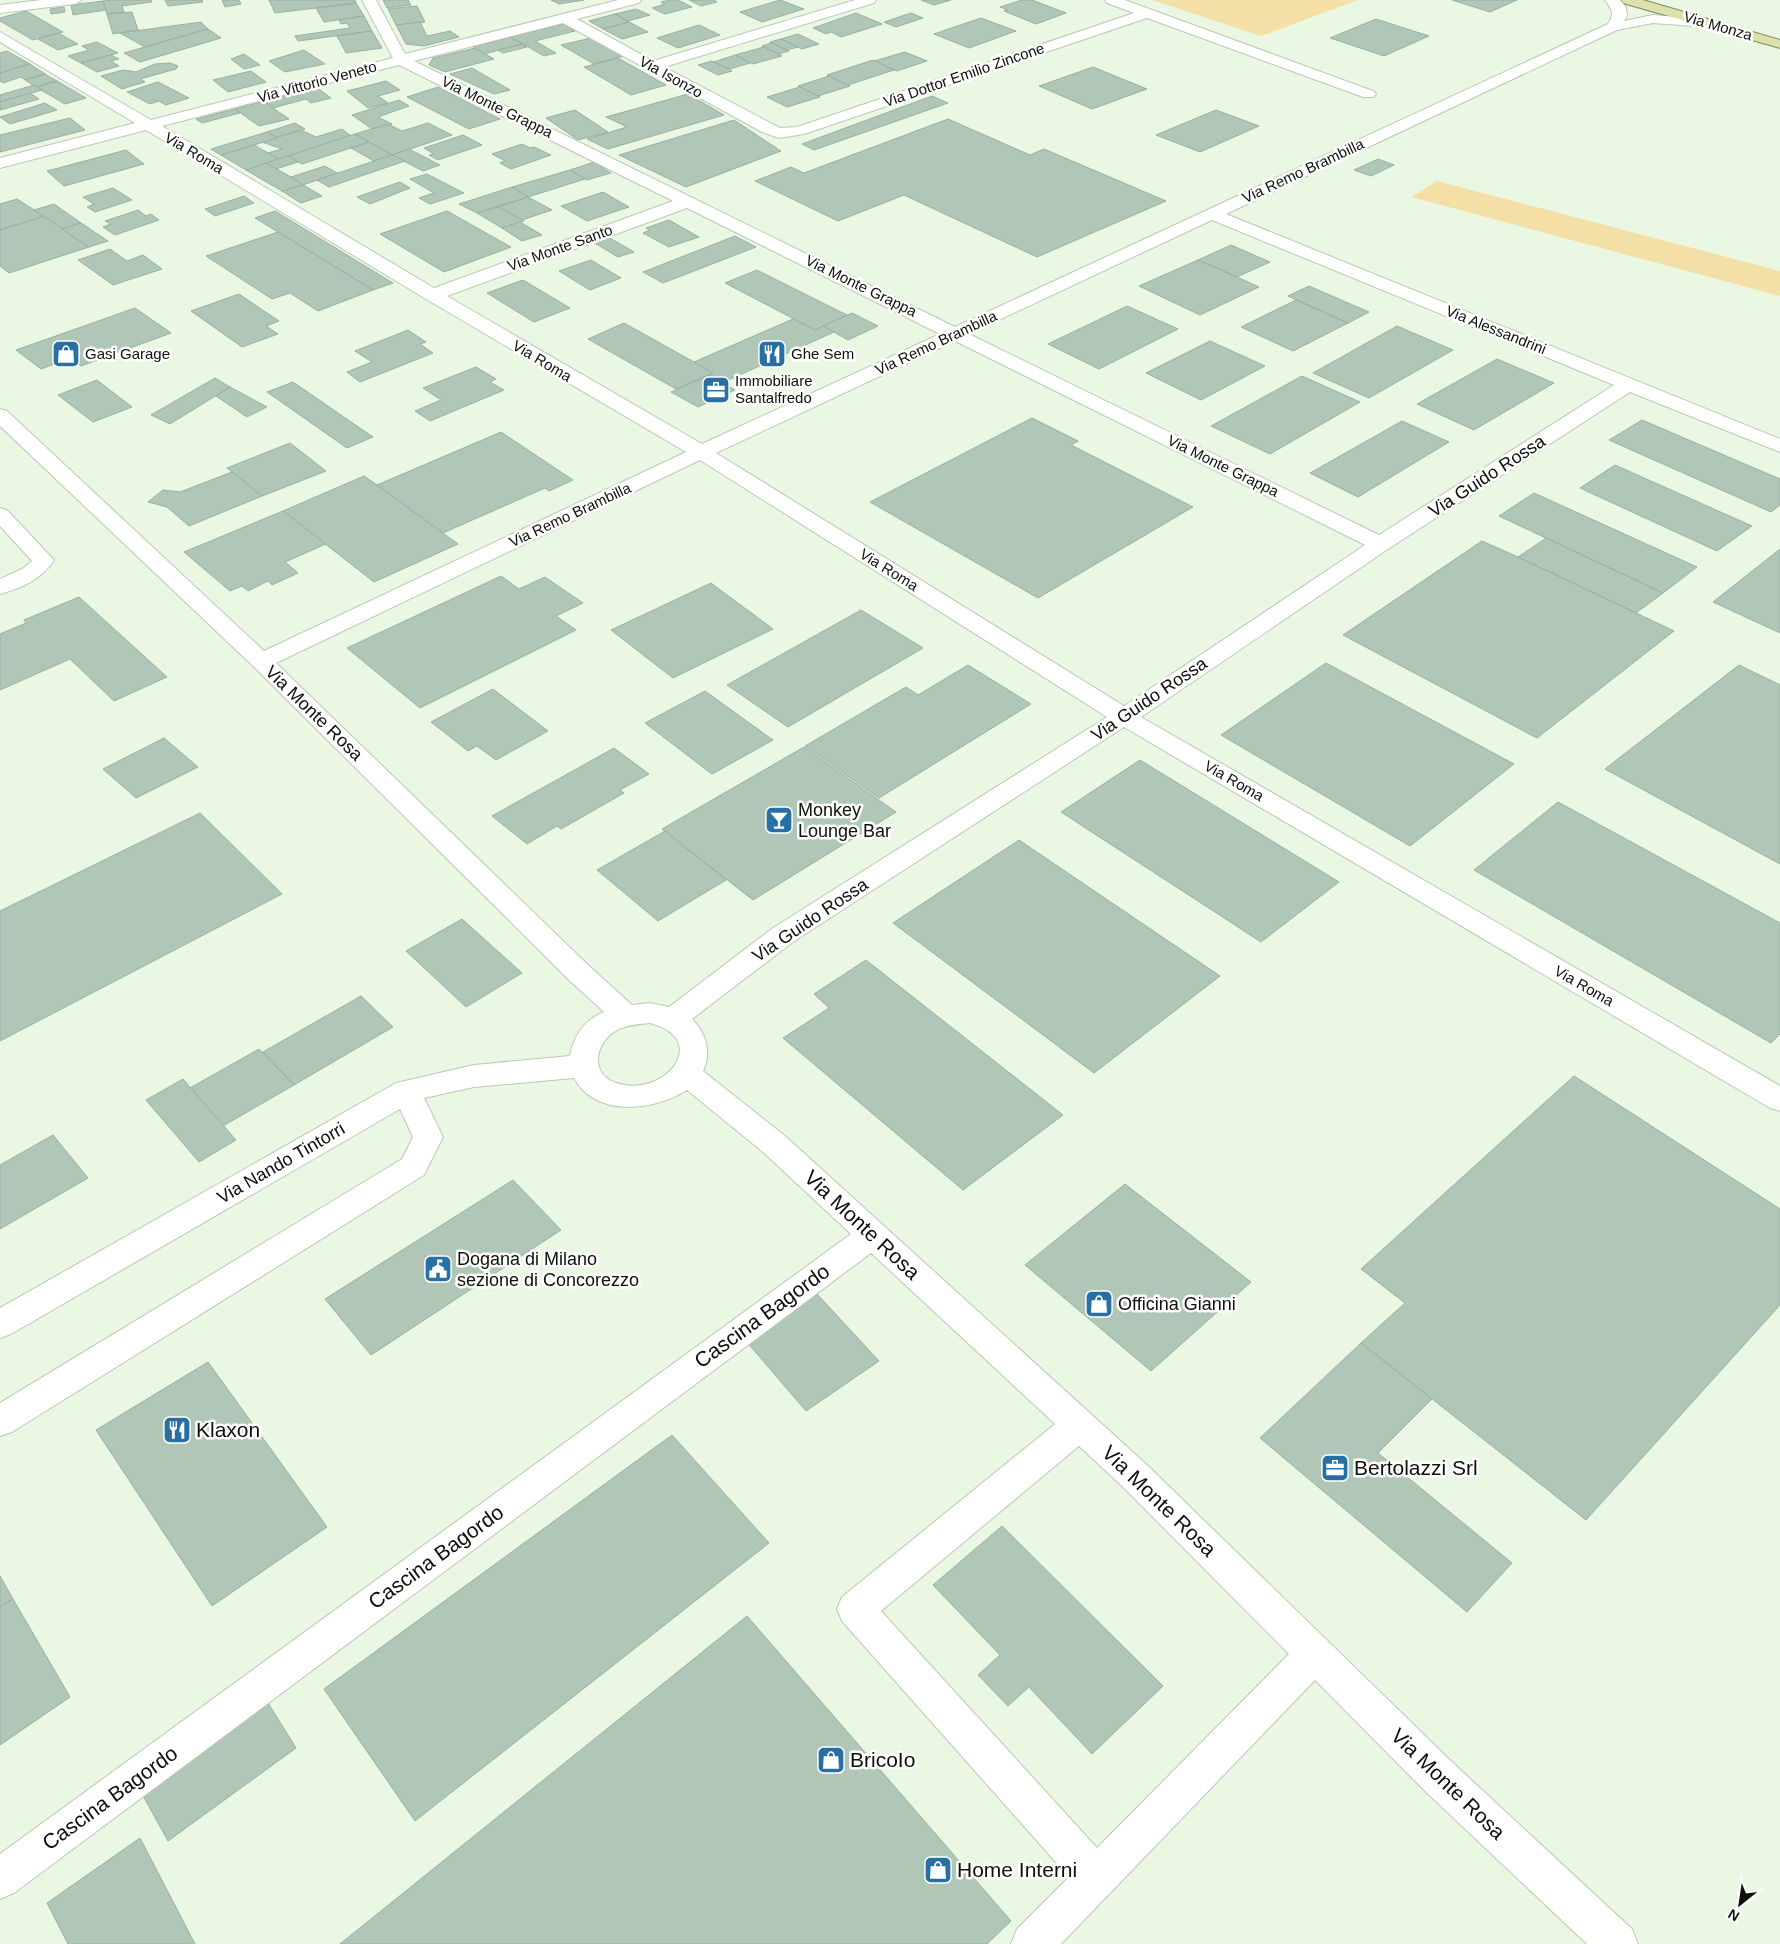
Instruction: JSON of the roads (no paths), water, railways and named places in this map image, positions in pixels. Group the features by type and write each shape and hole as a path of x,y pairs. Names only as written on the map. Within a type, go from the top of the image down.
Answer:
{"main road":[{"name":"Via Monza","path":"1637,1 1780,44"}],"street":[{"path":"0,9 75,0"},
{"path":"369,0 400,60"},
{"name":"Via Vittorio Veneto","path":"0,163 634,0"},
{"path":"651,66 869,0"},
{"path":"1112,0 1368,94"},
{"path":"1612,0 1620,7 1620,16 1613,27"},
{"name":"Via Dottor Emilio Zincone","path":"780,133 800,131 1147,13"},
{"name":"Via Isonzo","path":"565,18 767,129 780,133"},
{"name":"Via Remo Brambilla","path":"261,661 701,452 1613,27 1654,20 1707,23"},
{"name":"Via Roma","path":"0,36 432,295 701,452 1124,717 1780,1100"},
{"name":"Via Monte Grappa","path":"400,60 689,201 1380,544"},
{"name":"Via Monte Santo","path":"432,295 689,201"},
{"name":"Via Alessandrini","path":"1212,214 1780,446"},
{"name":"Via Guido Rossa","path":"673,1020 783,935 1124,717 1380,544 1630,384"},
{"name":"Via Monte Rosa","path":"0,415 10,439 261,661 564,959 625,1015"},
{"path":"0,514 43,560 39,568 0,587"},
{"path":"650,1013 673,1020 685,1028 693,1042 694,1058 686,1073 670,1087 648,1095 625,1096 606,1091 591,1081 583,1066 584,1047 593,1034 607,1022 625,1015 650,1013"},
{"name":"Via Nando Tintorri","path":"0,1324 406,1091 474,1076 583,1066"},
{"name":"Via Monte Rosa","path":"686,1073 774,1144 1079,1424 1142,1483 1440,1778 1617,1944"},
{"path":"0,1421 413,1167 428,1137 406,1091"},
{"name":"Cascina Bagordo","path":"0,1879 872,1235"},
{"path":"1079,1424 855,1609 1096,1877"},
{"path":"1032,1944 1315,1654"}],"place":[{"name":"Gasi Garage","path":"66,354"},
{"name":"Ghe Sem","path":"772,354"},
{"name":"Immobiliare Santalfredo","path":"716,390"},
{"name":"Monkey Lounge Bar","path":"779,820"},
{"name":"Dogana di Milano sezione di Concorezzo","path":"438,1269"},
{"name":"Officina Gianni","path":"1099,1304"},
{"name":"Klaxon","path":"177,1430"},
{"name":"Bertolazzi Srl","path":"1335,1468"},
{"name":"BricoIo","path":"831,1760"},
{"name":"Home Interni","path":"938,1870"}]}
